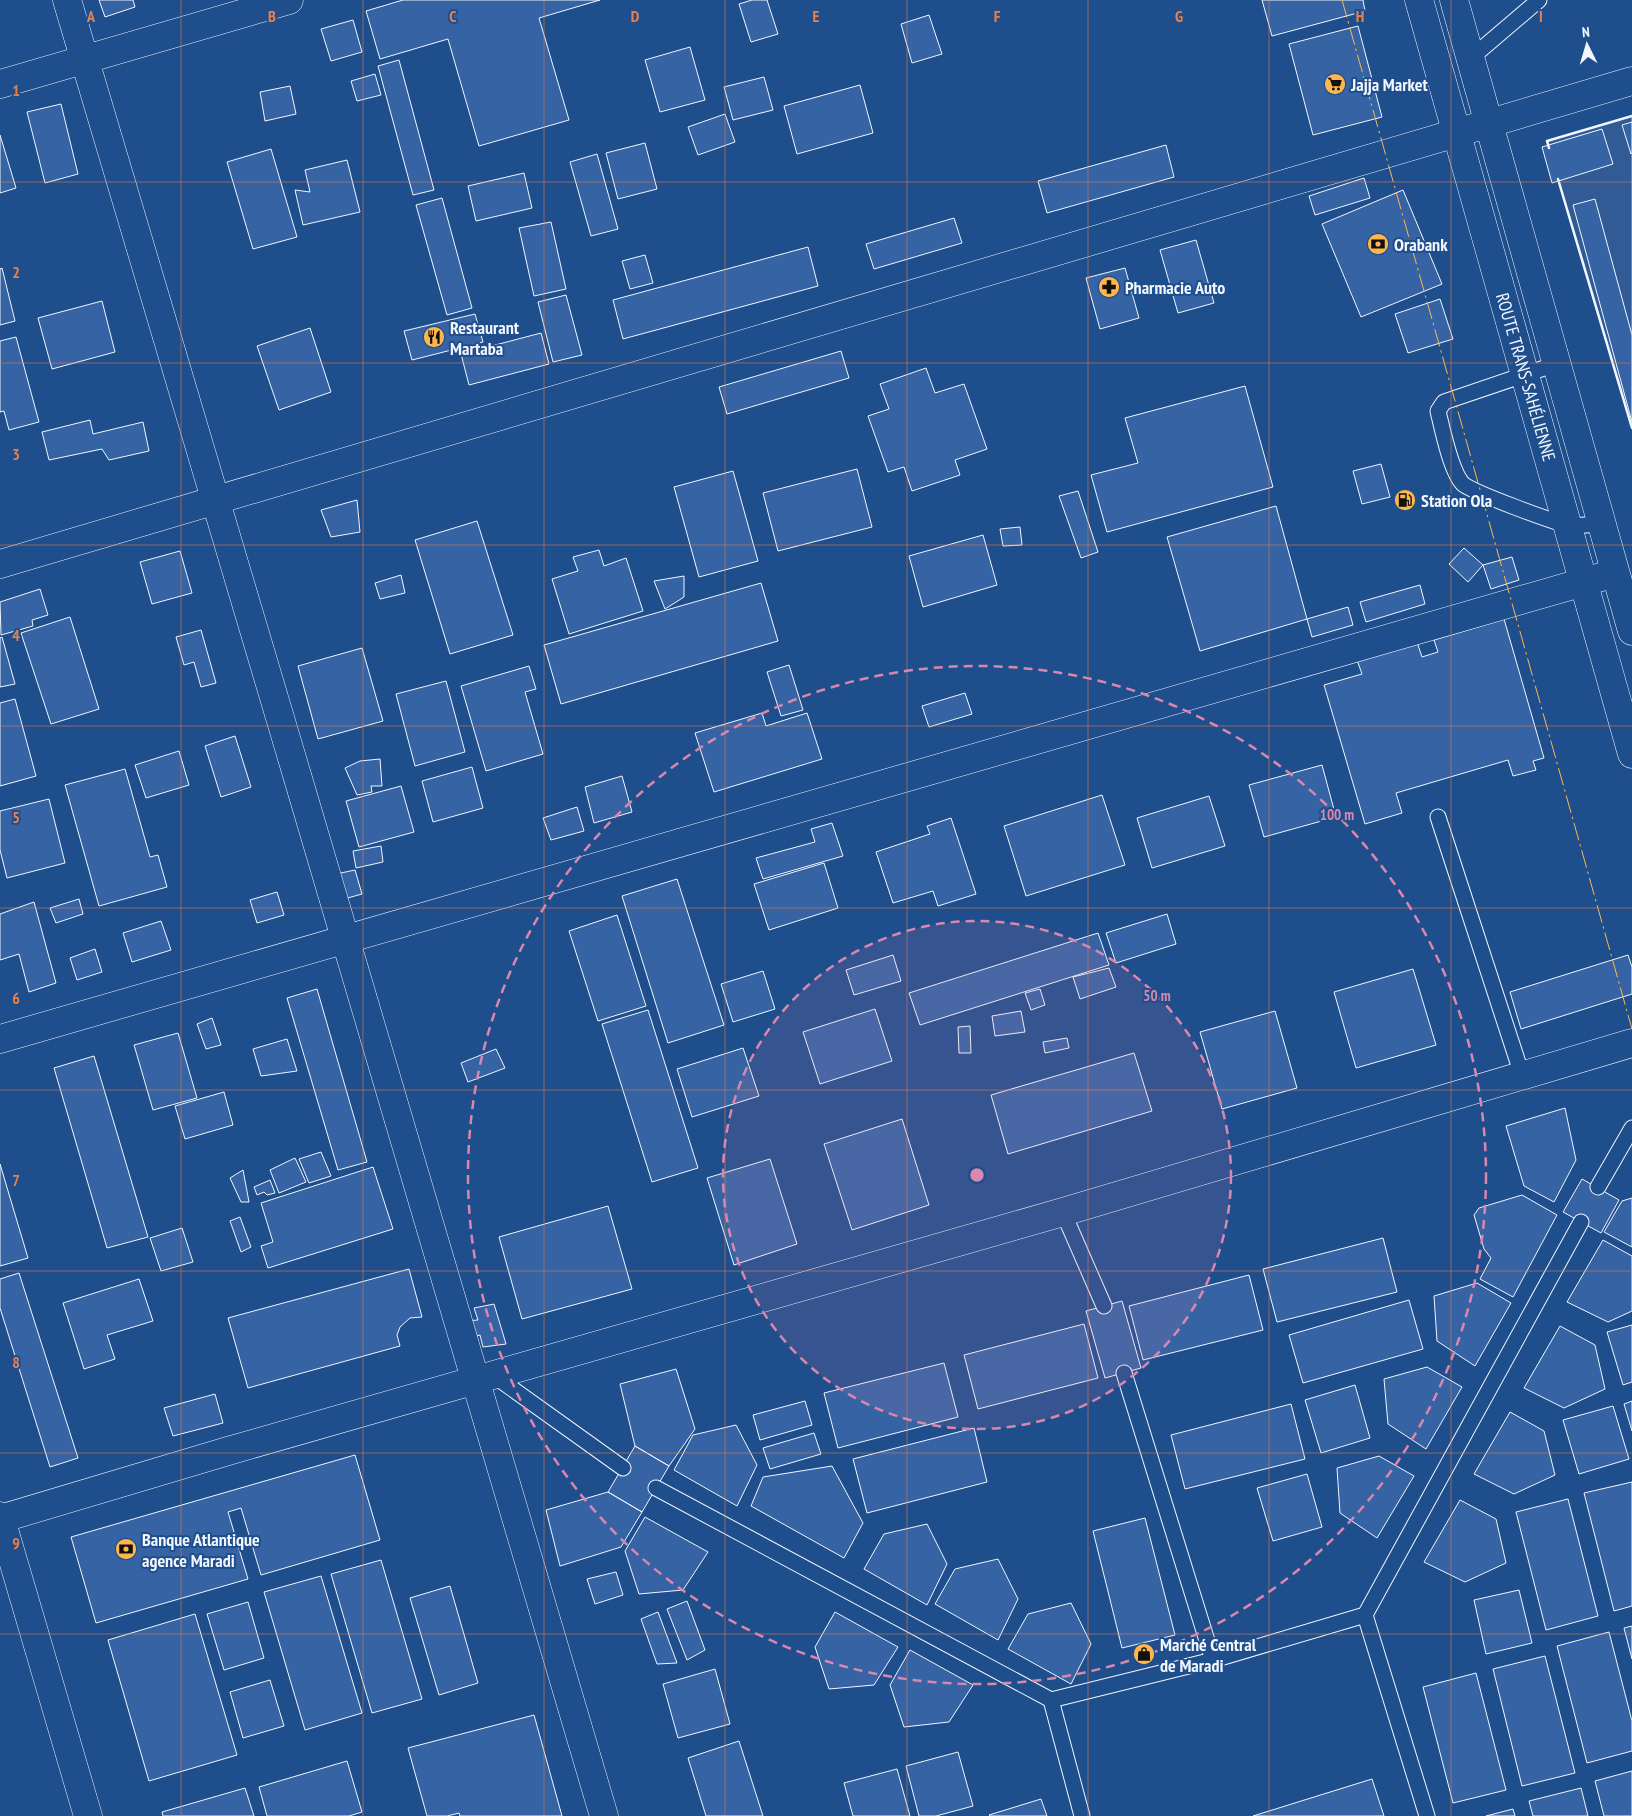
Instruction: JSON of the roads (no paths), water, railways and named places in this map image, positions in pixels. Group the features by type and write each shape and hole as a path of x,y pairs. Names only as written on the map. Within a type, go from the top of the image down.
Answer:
{"main road":[{"path":"67,0 217,499 344,941 483,1378 604,1816"},
{"path":"0,84 289,0"},
{"name":"ROUTE TRANS-SAHÉLIENNE","path":"1419,0 1632,754"},
{"name":"ROUTE TRANS-SAHÉLIENNE","path":"1454,0 1602,524 1624,571 1632,631"},
{"path":"0,564 1632,81"},
{"path":"0,1039 1624,571"},
{"path":"88,1816 0,1518 1063,1212 1632,1043"}],"lane":[{"path":"1471,58 1539,0"},
{"path":"1556,364 1444,402 1438,411 1440,421 1456,474 1463,484 1477,492 1568,525 1602,524"},
{"path":"1438,817 1522,1075"},
{"path":"1598,1187 1632,1128"},
{"path":"1063,1212 1104,1306"},
{"path":"656,1488 1051,1700 1213,1660 1365,1616 1581,1222"},
{"path":"1124,1373 1213,1660"},
{"path":"483,1378 622,1468"},
{"path":"1365,1616 1427,1816"},
{"path":"1051,1700 1082,1816"}],"place":[{"name":"Jajja Market","path":"1335,84"},
{"name":"Orabank","path":"1378,244"},
{"name":"Pharmacie Auto","path":"1109,287"},
{"name":"Restaurant Martaba","path":"434,337"},
{"name":"Station Ola","path":"1405,500"},
{"name":"Banque Atlantique agence Maradi","path":"126,1549"},
{"name":"Marché Central de Maradi","path":"1144,1654"}]}
